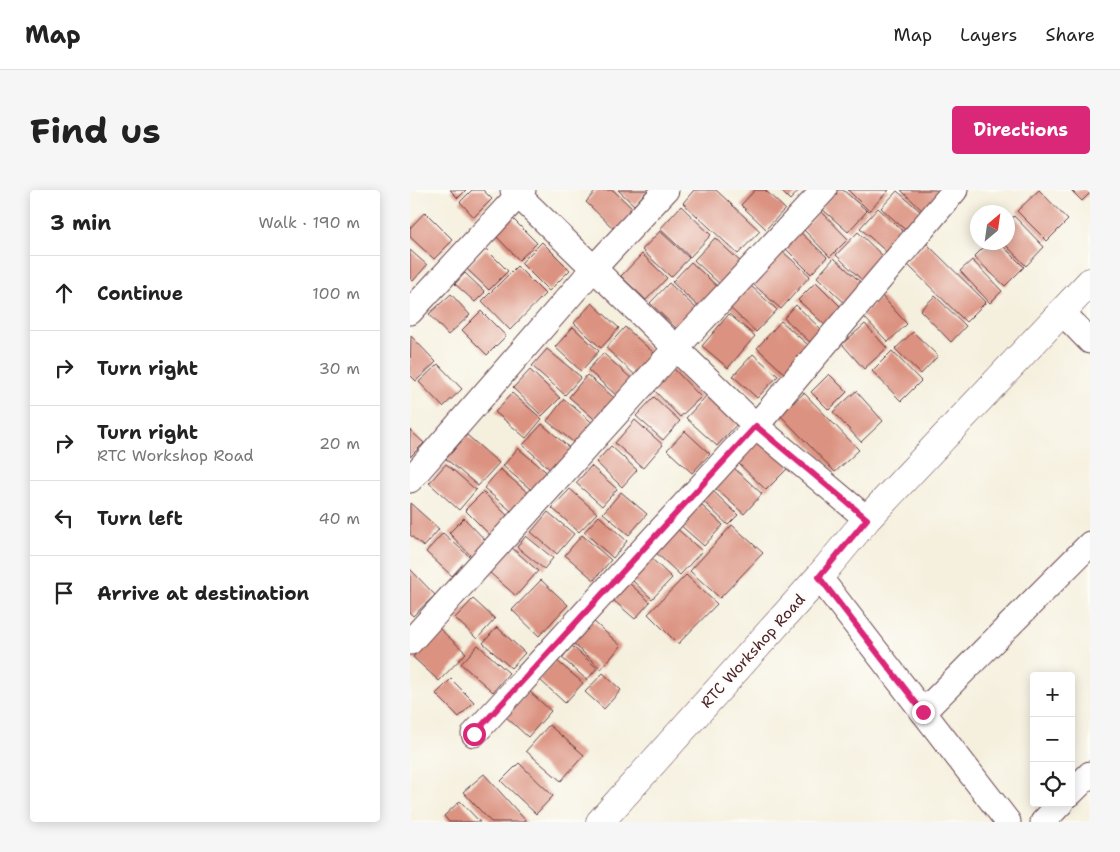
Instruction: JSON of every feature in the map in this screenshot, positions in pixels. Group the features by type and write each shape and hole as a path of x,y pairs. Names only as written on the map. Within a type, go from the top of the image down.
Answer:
{"street":[{"path":"410,480 594,268 666,190"},
{"path":"410,642 676,348 824,190"},
{"path":"474,734 756,426 954,190"},
{"path":"410,312 518,192 756,426 867,519"},
{"name":"RTC Workshop Road","path":"600,822 819,577 867,519 1090,282"},
{"path":"1062,312 1090,341"},
{"path":"923,712 1090,544"},
{"path":"819,577 1008,822"},
{"path":"1075,789 1090,774"},
{"path":"1043,822 1057,807"}],"building":[{"path":"450,190 466,190 458,198"},
{"path":"472,190 483,190 492,199 474,217 460,202"},
{"path":"597,190 613,190 636,212 617,232 586,202"},
{"path":"618,190 648,190 634,205"},
{"path":"694,190 716,190 760,231 738,254 683,203"},
{"path":"755,190 765,190 785,209 766,229 741,205"},
{"path":"780,190 799,190 790,200"},
{"path":"837,190 843,190 867,211 848,232 821,208"},
{"path":"848,190 889,190 869,211"},
{"path":"901,190 936,190 944,197 927,215"},
{"path":"1039,190 1068,220 1047,241 1017,211"},
{"path":"1071,190 1090,190 1090,193 1082,201"},
{"path":"897,191 928,218 912,236 881,208"},
{"path":"681,206 711,235 690,257 660,229"},
{"path":"878,208 910,238 892,257 860,228"},
{"path":"821,211 848,239 830,257 803,229"},
{"path":"425,212 453,240 434,259 410,237 410,228"},
{"path":"510,216 537,243 519,260 493,233"},
{"path":"1015,217 1044,247 1026,266 1011,250 1015,250"},
{"path":"660,231 689,258 671,277 642,250"},
{"path":"800,232 827,257 811,274 785,248"},
{"path":"858,232 888,261 866,284 836,255"},
{"path":"715,238 745,266 724,288 694,260"},
{"path":"542,242 570,270 549,291 521,263"},
{"path":"926,243 986,302 966,322 906,263"},
{"path":"486,249 508,271 489,290 466,268"},
{"path":"410,250 427,265 413,281 410,278"},
{"path":"981,250 1007,250 1024,267 1005,286 974,257"},
{"path":"782,251 810,276 781,309 752,283"},
{"path":"642,254 667,278 646,300 621,276"},
{"path":"834,258 866,287 848,306 817,277"},
{"path":"972,260 1002,291 990,303 960,271"},
{"path":"691,262 721,290 702,310 672,282"},
{"path":"517,266 545,294 510,330 482,301"},
{"path":"465,273 485,292 475,302 455,284"},
{"path":"816,282 844,310 827,327 798,300"},
{"path":"669,283 699,311 679,331 650,303"},
{"path":"750,285 777,310 756,332 729,307"},
{"path":"451,294 470,315 448,335 429,314"},
{"path":"882,296 907,324 888,342 862,315"},
{"path":"935,296 966,326 951,342 920,310"},
{"path":"592,303 619,328 601,348 574,323"},
{"path":"796,305 823,331 811,343 784,318"},
{"path":"481,311 506,336 487,355 462,330"},
{"path":"729,314 755,336 728,368 702,346"},
{"path":"781,321 808,345 784,373 757,348"},
{"path":"865,324 887,348 864,369 842,344"},
{"path":"573,327 599,351 581,371 555,347"},
{"path":"625,327 656,355 636,376 606,348"},
{"path":"913,332 938,356 921,374 895,349"},
{"path":"411,336 436,362 416,381 410,375"},
{"path":"547,349 581,377 565,395 532,366"},
{"path":"892,351 921,381 901,401 872,371"},
{"path":"603,353 633,380 618,397 588,370"},
{"path":"753,354 778,376 757,398 733,376"},
{"path":"438,364 462,389 443,407 419,382"},
{"path":"674,369 701,397 680,417 653,389"},
{"path":"530,370 560,398 542,416 513,388"},
{"path":"829,374 847,392 829,410 811,392"},
{"path":"587,375 618,401 599,423 569,397"},
{"path":"856,391 883,421 861,442 833,412"},
{"path":"512,393 542,419 526,438 495,412"},
{"path":"804,393 859,450 835,472 780,415"},
{"path":"708,394 739,422 717,446 686,418"},
{"path":"654,397 680,421 663,440 636,416"},
{"path":"564,399 594,424 577,445 547,421"},
{"path":"635,420 663,445 643,468 615,443"},
{"path":"542,424 573,451 554,473 523,445"},
{"path":"410,430 424,443 410,457"},
{"path":"685,431 710,454 692,473 667,450"},
{"path":"467,435 499,463 478,486 446,459"},
{"path":"758,435 790,466 766,490 735,460"},
{"path":"611,446 637,470 622,487 596,462"},
{"path":"518,448 551,476 536,494 503,466"},
{"path":"446,464 476,490 459,510 429,483"},
{"path":"591,466 617,489 602,506 576,483"},
{"path":"734,468 762,494 744,514 715,488"},
{"path":"500,469 533,497 517,516 484,488"},
{"path":"570,489 597,513 579,532 552,508"},
{"path":"712,490 738,515 728,525 702,500"},
{"path":"483,492 514,522 496,541 465,510"},
{"path":"621,492 647,514 629,535 603,513"},
{"path":"410,503 439,529 424,547 410,535"},
{"path":"699,503 723,525 704,546 679,524"},
{"path":"548,512 574,534 557,554 531,532"},
{"path":"599,516 627,541 613,558 584,532"},
{"path":"464,518 489,544 474,559 449,533"},
{"path":"732,525 763,553 720,598 690,571"},
{"path":"674,526 702,551 680,575 652,549"},
{"path":"443,533 470,557 453,577 426,552"},
{"path":"582,535 611,560 594,580 565,555"},
{"path":"526,536 553,558 544,569 517,547"},
{"path":"511,547 538,571 516,596 489,572"},
{"path":"651,558 672,578 652,599 631,579"},
{"path":"410,569 435,595 413,616 410,613"},
{"path":"686,575 717,604 678,644 648,614"},
{"path":"541,580 568,605 539,636 512,610"},
{"path":"629,583 650,602 635,619 613,600"},
{"path":"473,599 495,619 477,639 455,618"},
{"path":"592,620 621,646 601,669 572,642"},
{"path":"497,627 525,653 511,668 483,643"},
{"path":"439,628 466,653 439,681 413,657"},
{"path":"478,645 509,673 493,692 461,664"},
{"path":"572,646 597,668 587,680 562,658"},
{"path":"556,660 583,683 565,703 539,679"},
{"path":"603,673 621,690 604,709 585,692"},
{"path":"451,679 474,702 459,717 436,694"},
{"path":"529,691 551,711 528,737 506,717"},
{"path":"549,725 584,755 561,781 526,751"},
{"path":"519,763 553,796 536,814 501,781"},
{"path":"484,774 527,822 491,822 463,792"},
{"path":"460,801 480,822 449,822 444,816"}],"route":[{"path":"474,734 756,426 867,519 819,577 923,712"}]}
